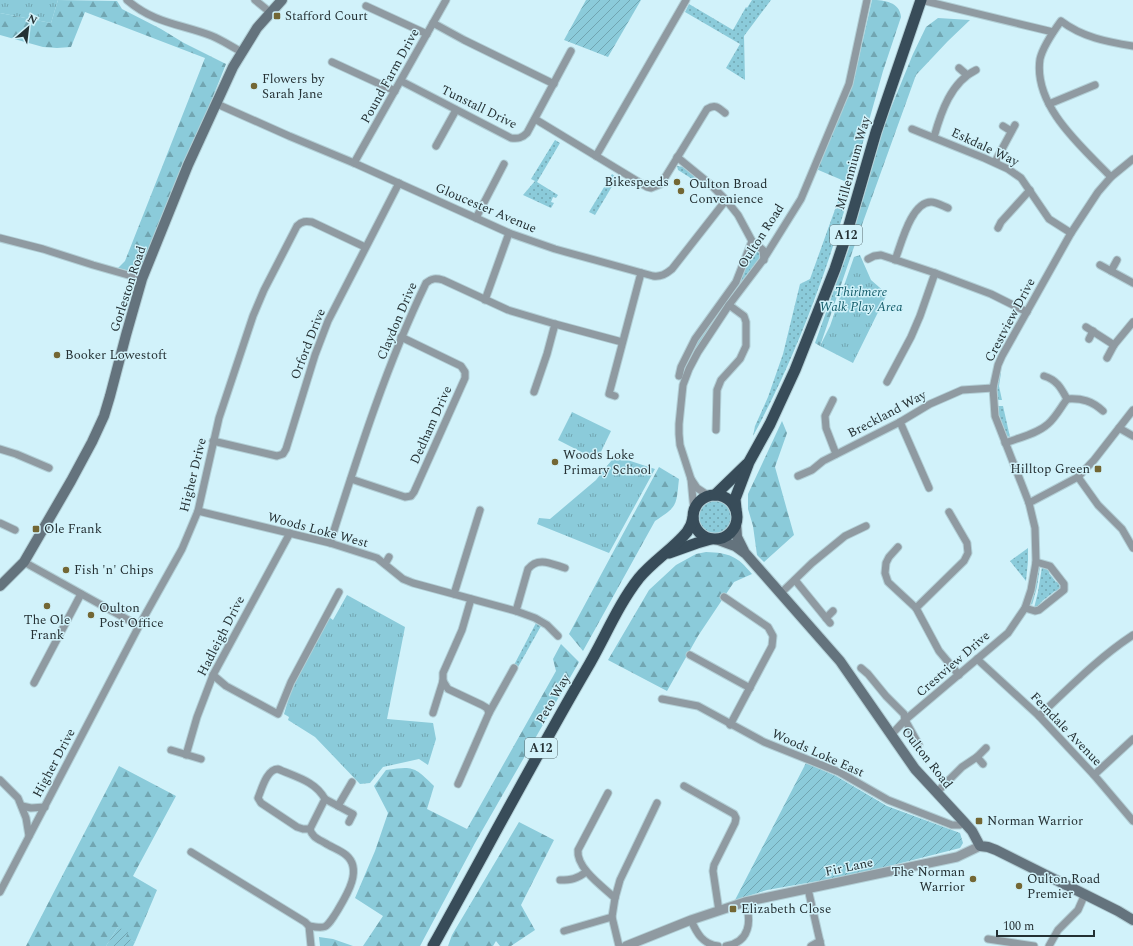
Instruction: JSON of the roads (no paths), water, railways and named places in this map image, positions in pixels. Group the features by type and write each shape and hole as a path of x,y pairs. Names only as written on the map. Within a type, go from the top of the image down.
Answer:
{"highway":[{"name":"Millennium Way","path":"736,509 735,500 749,462 770,424 795,370 832,276 845,239 876,132 920,0"},
{"name":"Millennium Way","path":"712,495 749,462"},
{"path":"712,495 725,497 730,500 736,509 736,523 731,533 722,538 714,539 700,534 694,524 693,514 699,501 712,495"},
{"name":"Peto Way","path":"433,946 548,736 624,602 639,579 687,532 691,525 693,514"},
{"name":"Peto Way","path":"661,557 676,550 714,539"}],"main road":[{"name":"Gorleston Road","path":"0,586 24,562 92,442 104,416 142,279 188,165 233,67 257,28 282,0"},
{"name":"Oulton Road","path":"736,523 737,537 746,554"},
{"name":"Oulton Road","path":"714,539 735,546 746,554 840,660 912,765 936,794 972,831 980,846"},
{"path":"980,846 988,846 1085,894 1133,920"}],"street":[{"path":"127,0 149,16 175,26 213,36 242,52"},
{"path":"255,0 271,13"},
{"name":"Pound Farm Drive","path":"354,163 446,0"},
{"path":"596,156 686,0"},
{"name":"Oulton Road","path":"693,514 690,479 680,445 679,434 683,385 688,369 729,305 764,260 801,199 849,84 867,0"},
{"path":"920,0 1053,32"},
{"path":"366,6 427,34"},
{"path":"1111,177 1073,137 1058,119 1049,104 1043,89 1040,73 1040,58 1053,32 1061,21 1073,30 1096,38 1116,44 1133,46"},
{"path":"433,23 464,40 554,84"},
{"name":"Tunstall Drive","path":"401,80 456,110 514,138 520,138 527,133 571,51"},
{"path":"332,62 395,92"},
{"path":"959,68 966,74"},
{"path":"934,137 938,122 955,88 966,74 976,70"},
{"path":"1049,104 1095,85"},
{"name":"Gloucester Avenue","path":"217,104 354,163 509,233 555,249 641,273 658,276 666,274 672,269 726,200"},
{"path":"535,119 651,188 661,184 707,109 714,106 718,107 725,113"},
{"path":"436,146 456,110"},
{"path":"995,162 1013,128 1003,126"},
{"name":"Eskdale Way","path":"912,130 934,137 995,162 1008,169 1021,178 1049,219 1071,233"},
{"path":"677,157 710,184 726,200 738,215 752,241 763,250 764,260"},
{"name":"Crestview Drive","path":"891,734 905,720 1008,633 1025,608 1031,590 1036,562 1035,528 1030,503 994,416 993,388 998,365 1071,233 1098,192 1111,177 1133,159"},
{"path":"476,218 504,164"},
{"name":"Orford Drive","path":"213,441 277,456 283,454 286,449 315,355 328,321 399,183"},
{"path":"998,228 1007,220 1030,190"},
{"path":"895,260 912,214 921,205 940,201 948,208"},
{"name":"Higher Drive","path":"0,892 139,626 182,549 198,511 213,441 253,316 264,290 297,226 306,221 312,222 365,247"},
{"path":"485,300 509,233"},
{"path":"0,238 43,248 93,265 142,279"},
{"path":"679,376 681,367 695,339 736,282 752,241"},
{"path":"868,259 881,255 991,294 1027,312"},
{"path":"1111,271 1117,260"},
{"path":"1100,265 1133,283"},
{"path":"615,396 609,394 641,273"},
{"path":"887,382 920,316 935,273"},
{"name":"Claydon Drive","path":"330,543 375,407 401,337 426,283 430,279 436,278 443,280 508,310 622,342"},
{"path":"716,430 718,390 721,380 740,359 746,346 746,322 744,316 729,305"},
{"path":"1107,358 1114,345 1133,322"},
{"path":"534,392 547,354 555,324"},
{"path":"1086,327 1114,345"},
{"path":"1089,339 1093,331"},
{"name":"Dedham Drive","path":"351,479 406,497 411,496 465,378 465,372 461,366 401,337"},
{"path":"1044,376 1055,375 1067,399"},
{"name":"Breckland Way","path":"798,476 812,470 823,461 836,454 900,422 930,404 962,390 993,388"},
{"path":"1067,399 1078,398 1103,411"},
{"path":"1005,443 1035,432 1048,425 1067,399"},
{"path":"833,400 826,416 826,428 836,454"},
{"path":"1030,503 1078,477 1120,428 1133,410"},
{"path":"900,422 929,488"},
{"path":"1120,428 1133,436"},
{"path":"0,449 49,468"},
{"path":"1078,477 1098,505 1122,529 1133,548"},
{"name":"Oulton Road","path":"690,479 697,488 712,495"},
{"path":"454,594 480,510"},
{"name":"Woods Loke West","path":"198,511 330,543 377,558 403,579 516,611 535,618 547,625 558,636"},
{"path":"916,608 964,561 968,553 966,543 949,512"},
{"path":"0,523 15,530"},
{"path":"781,593 812,563 845,536 866,526"},
{"name":"Hadleigh Drive","path":"186,755 197,717 213,675 290,533"},
{"path":"898,547 889,557 885,573 888,582 916,608 939,651 959,675"},
{"path":"883,552 889,557"},
{"path":"385,564 389,557"},
{"path":"516,611 528,568 531,564 542,561 565,568"},
{"path":"24,562 139,626"},
{"path":"1025,608 1035,611 1039,610 1064,590 1064,584 1050,566 1036,562"},
{"path":"794,580 828,620 833,611"},
{"path":"213,675 226,686 281,715 291,682 339,592"},
{"path":"34,683 81,594"},
{"path":"724,598 768,627 773,636 772,646 730,725"},
{"path":"433,713 443,681 443,673 462,630 471,599"},
{"path":"1039,716 1096,663 1117,645 1133,635"},
{"path":"690,655 750,688"},
{"name":"Ferndale Avenue","path":"977,659 1039,716 1094,775 1133,821"},
{"path":"458,784 489,713 514,668"},
{"path":"861,668 904,714 905,720 919,745"},
{"path":"868,674 873,668"},
{"path":"443,681 448,689 482,705 487,708 489,713"},
{"name":"Woods Loke East","path":"662,699 698,706 730,725 764,742 839,772 888,800 952,825 960,825 964,822"},
{"path":"1094,775 1133,739"},
{"path":"936,794 962,767 977,757 986,748"},
{"path":"171,750 201,759"},
{"path":"977,757 983,764"},
{"path":"310,829 302,829 297,827 256,798 270,772 274,769 278,769 313,784 321,791 326,799 353,814 349,822"},
{"path":"0,780 18,798 26,818 29,836"},
{"path":"338,806 352,782"},
{"path":"684,786 734,814 736,818 735,823 714,865 713,871 719,911"},
{"path":"608,793 578,850 579,858 586,872 615,898"},
{"path":"310,829 326,799"},
{"path":"619,946 612,917 615,898 620,880 657,803"},
{"path":"22,806 31,808 45,807"},
{"path":"191,852 303,920 309,926 322,928 328,925 348,891 354,875 354,869 346,856 314,837 310,829"},
{"name":"Fir Lane","path":"626,946 691,920 745,902 957,857 980,846"},
{"path":"560,880 577,879 586,872"},
{"path":"808,889 820,944 811,946"},
{"path":"1049,946 1058,930 1078,910 1085,894"},
{"path":"726,946 737,942 748,928 750,917 745,902"},
{"path":"564,931 612,917"},
{"path":"691,920 697,933 702,939 711,945 718,946"},
{"path":"309,926 311,946"},
{"path":"988,939 1034,946"}],"place":[{"name":"Stafford Court","path":"277,16"},
{"name":"Flowers by Sarah Jane","path":"254,86"},
{"name":"Bikespeeds","path":"677,182"},
{"name":"Oulton Broad Convenience","path":"681,191"},
{"name":"Booker Lowestoft","path":"57,355"},
{"name":"Woods Loke Primary School","path":"555,462"},
{"name":"Hilltop Green","path":"1098,469"},
{"name":"Ole Frank","path":"36,529"},
{"name":"Fish 'n' Chips","path":"66,570"},
{"name":"The Ole Frank","path":"47,606"},
{"name":"Oulton Post Office","path":"91,615"},
{"name":"Norman Warrior","path":"979,821"},
{"name":"The Norman Warrior","path":"973,879"},
{"name":"Oulton Road Premier","path":"1019,886"},
{"name":"Elizabeth Close","path":"733,909"}],"park label":[{"name":"Thirlmere Walk Play Area","path":"861,300"}]}
